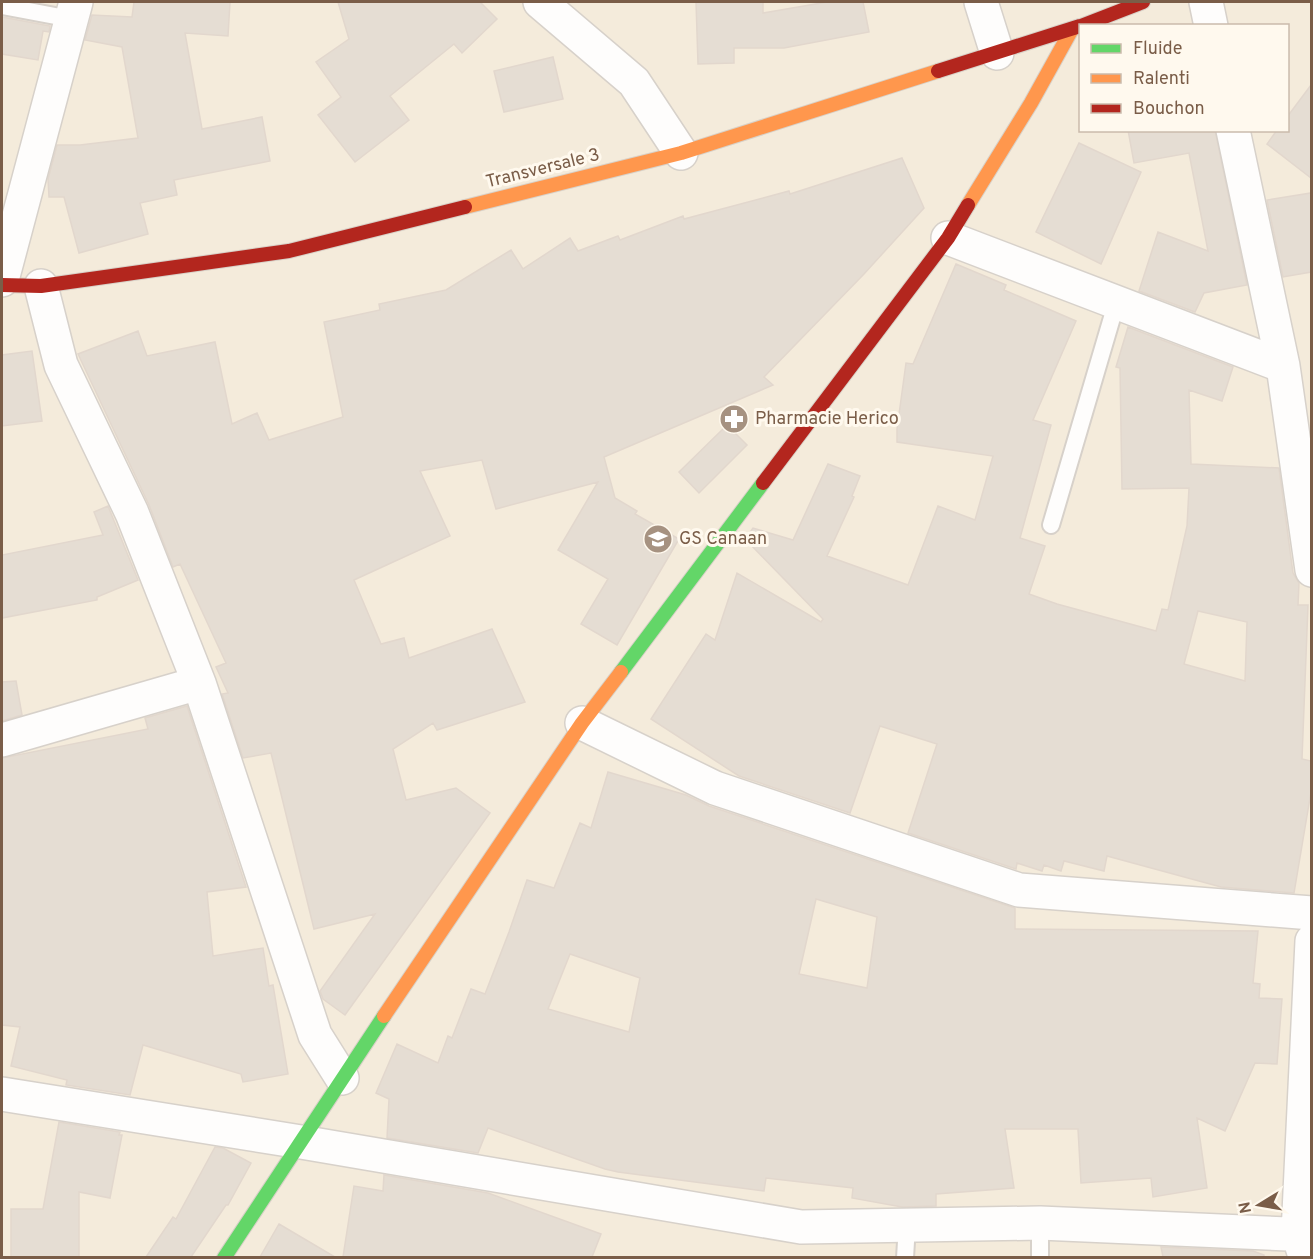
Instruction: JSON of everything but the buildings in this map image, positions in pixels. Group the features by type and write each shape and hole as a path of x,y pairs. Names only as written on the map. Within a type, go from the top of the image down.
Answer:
{"street":[{"path":"540,2 634,82 681,153"},
{"path":"981,2 998,53"},
{"name":"Transversale 3","path":"1086,24 1143,2"},
{"path":"1206,2 1211,24"},
{"path":"2,280 74,10"},
{"path":"224,1257 582,723 948,238 1078,27"},
{"name":"Transversale 3","path":"2,285 41,286 289,251 681,153 1078,27"},
{"path":"1233,132 1283,366 1311,570"},
{"path":"948,238 1283,366"},
{"path":"41,286 61,365 132,513 199,683 315,1035 342,1078"},
{"path":"2,740 199,683"},
{"path":"582,723 715,788 1019,890 1311,914"},
{"path":"2,1094 801,1227 1040,1223 1305,1242 1311,941"}],"lane":[{"path":"2,6 74,10"},
{"path":"1051,525 1116,304"},
{"path":"1040,1223 1040,1257"},
{"path":"905,1257 907,1225"}],"shaded area":[{"path":"2,2 1311,2 1311,1257 2,1257"}],"traffic: fast":[{"path":"621,672 763,483"},
{"path":"224,1258 384,1016"}],"traffic: slow":[{"path":"968,205 1031,103 1072,29"},
{"path":"465,207 681,153 938,71"},
{"path":"384,1016 582,723 621,672"}],"traffic: jam":[{"path":"1086,24 1143,2"},
{"path":"938,71 1079,26"},
{"path":"763,483 948,238 968,205"},
{"path":"2,285 41,286 289,251 465,207"}],"place":[{"name":"Pharmacie Herico","path":"734,419"},
{"name":"GS Canaan","path":"658,539"}]}
